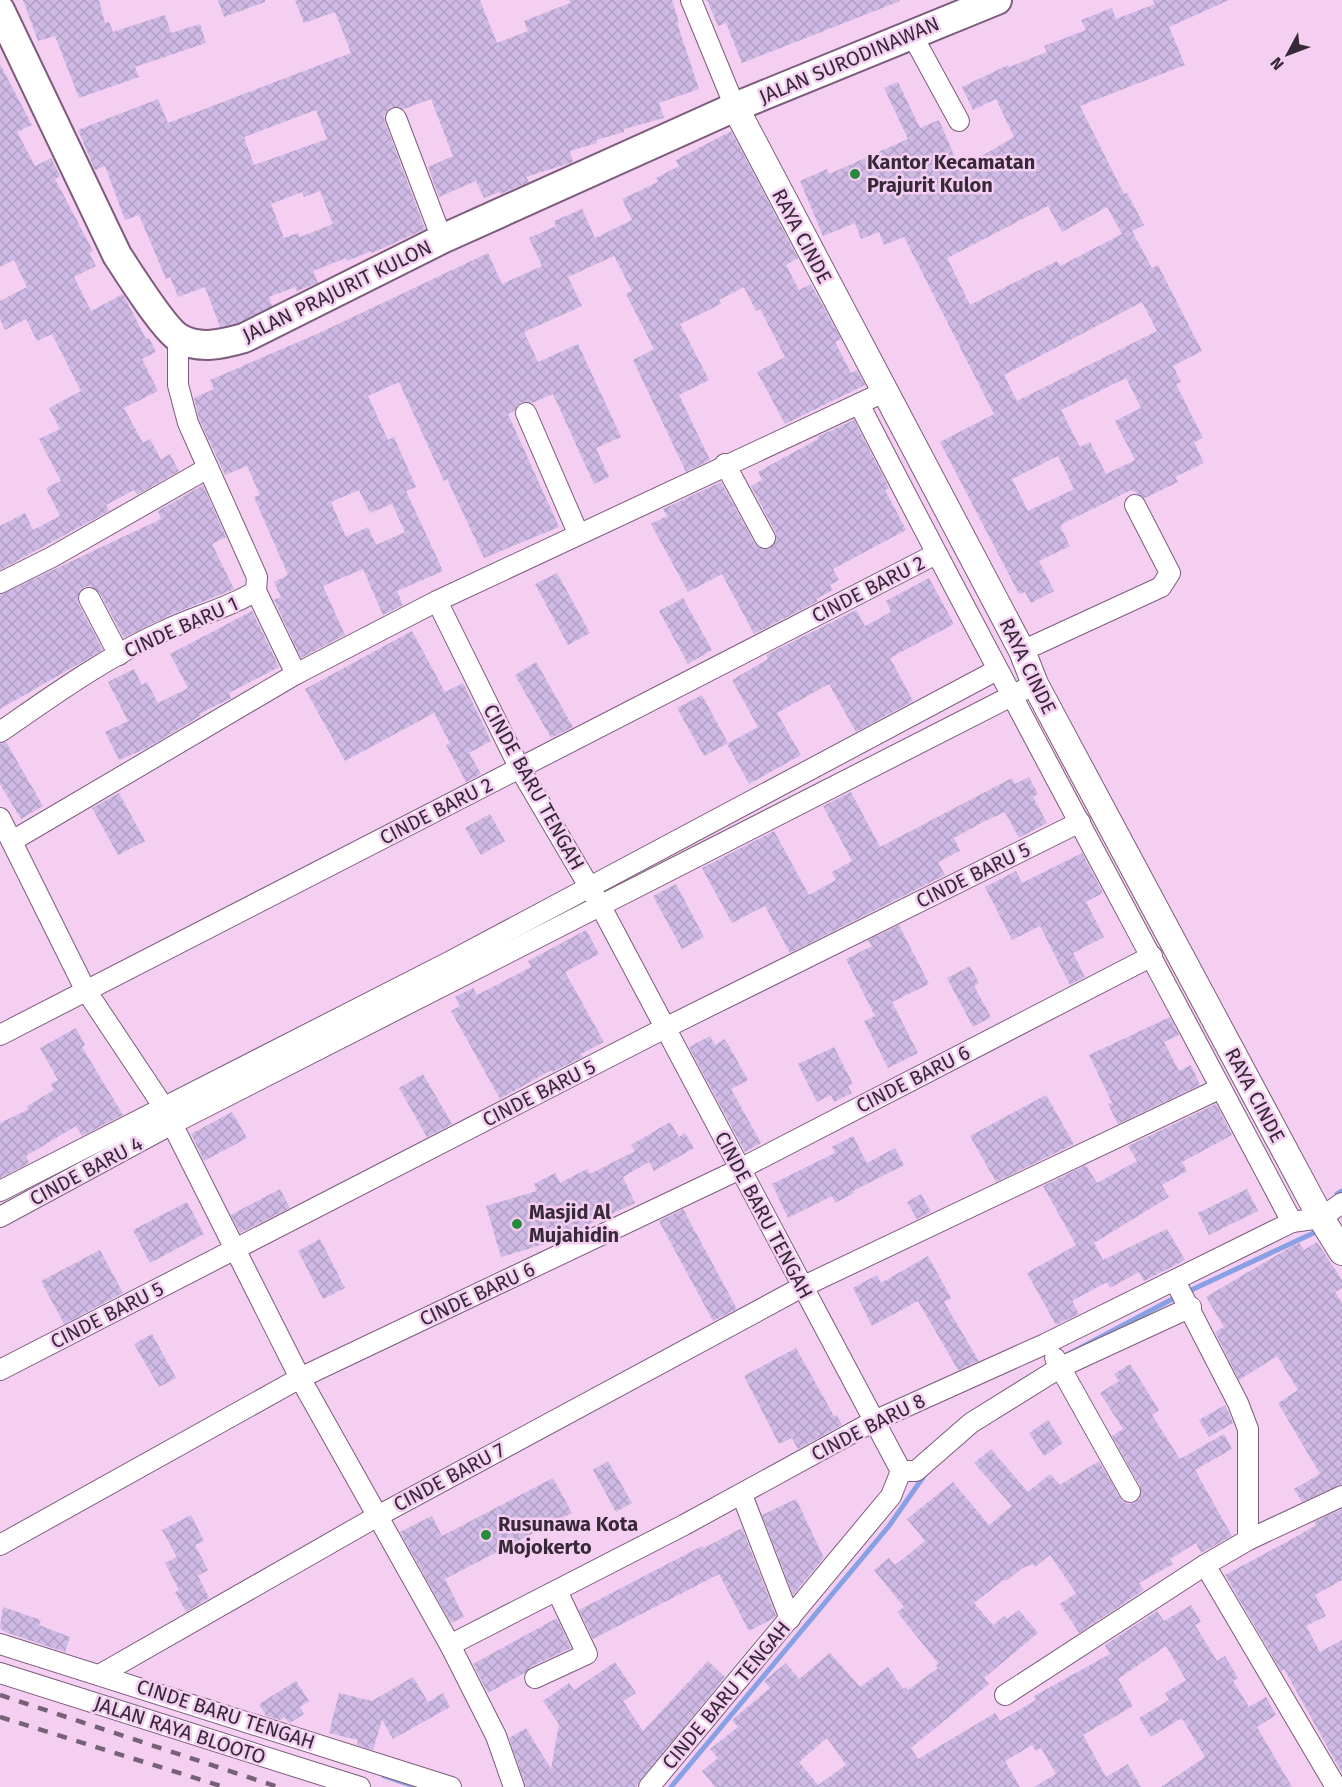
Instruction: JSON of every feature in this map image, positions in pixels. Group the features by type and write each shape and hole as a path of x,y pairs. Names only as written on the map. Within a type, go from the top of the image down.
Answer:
{"main road":[{"name":"JALAN SURODINAWAN","path":"735,107 911,33 997,0"},
{"path":"0,10 7,44 117,255 136,285 178,338"},
{"name":"JALAN PRAJURIT KULON","path":"178,338 198,344 222,345 244,338 442,239 735,107"}],"street":[{"path":"691,0 735,107"},
{"path":"911,33 959,121"},
{"name":"RAYA CINDE","path":"735,107 1022,651 1023,690 1080,822 1221,1088 1317,1227"},
{"path":"396,118 442,239"},
{"name":"CINDE BARU 1","path":"0,732 119,655 164,631 232,604 256,591 256,577 180,399 178,338"},
{"path":"12,841 296,674 437,601 578,533 884,392"},
{"name":"RAYA CINDE","path":"859,404 997,670 1023,690 1317,1227"},
{"path":"526,414 578,533"},
{"path":"725,465 765,538"},
{"path":"0,583 52,557 208,468"},
{"path":"1022,651 1161,587 1167,581 1170,573 1135,506"},
{"name":"CINDE BARU 2","path":"0,1035 85,989 936,554"},
{"path":"256,591 296,674"},
{"path":"89,598 119,655"},
{"name":"CINDE BARU TENGAH","path":"437,601 520,768 600,905 901,1471 891,1496 649,1787"},
{"path":"0,1191 451,961 997,670"},
{"name":"CINDE BARU 4","path":"0,1217 172,1124 1023,690"},
{"path":"0,818 85,989 163,1106 300,1378 376,1517 450,1645 496,1736 514,1787"},
{"name":"CINDE BARU 5","path":"0,1370 665,1028 1080,822"},
{"name":"CINDE BARU 6","path":"0,1545 300,1378 740,1169 1152,956"},
{"name":"CINDE BARU 7","path":"101,1674 376,1517 802,1287 1221,1088"},
{"name":"CINDE BARU 8","path":"450,1645 742,1495 874,1421 1054,1356 1183,1295 1317,1227 1342,1203"},
{"path":"901,1471 916,1471 951,1439 1054,1356 1183,1295 1239,1403 1248,1429 1248,1540"},
{"path":"1054,1356 1130,1492"},
{"path":"742,1495 790,1619"},
{"path":"1005,1695 1205,1565 1248,1540 1342,1496"},
{"path":"1205,1565 1336,1787"},
{"path":"535,1678 587,1654 557,1591"},
{"name":"CINDE BARU TENGAH","path":"0,1644 101,1674 451,1787"},
{"name":"JALAN RAYA BLOOTO","path":"0,1673 360,1787"}],"building":[{"path":"23,0 99,0 105,23 109,22 113,32 165,15 171,33 200,24 206,43 135,67 139,77 79,98 55,36 38,41"},
{"path":"218,0 265,0 265,2 224,17"},
{"path":"295,0 480,0 497,43 528,31 524,21 570,3 569,0 672,0 679,22 677,23 699,89 659,103 664,118 624,129 624,132 596,140 597,143 570,151 573,162 526,177 529,182 484,198 476,181 439,197 428,167 453,156 431,99 404,109 391,107 384,116 385,122 425,229 372,253 371,251 347,261 346,258 313,271 318,283 297,291 295,287 269,297 272,306 238,323 220,327 205,287 178,297 170,277 166,279 139,215 125,220 105,166 95,170 78,130 158,99 168,123 351,53 335,12 304,23","holes":["316,110 327,139 254,165 244,137","320,191 333,224 300,237 298,233 284,238 271,204 302,192 304,197"]},
{"path":"707,0 900,1 742,63 726,23 718,26"},
{"path":"1153,0 1229,0 1169,27 1185,65 1080,106 1124,194 1127,193 1144,225 1132,231 1152,268 1158,265 1202,351 1173,366 1181,382 1176,384 1203,438 1194,442 1204,463 1175,477 1178,482 1145,498 1131,490 1062,524 1061,528 1070,546 1039,561 1054,591 1031,603 1025,592 1019,594 940,442 994,414 904,237 884,245 879,232 861,239 855,223 823,236 800,181 827,169 829,174 908,139 884,88 898,82 920,128 939,120 960,169 1014,137 996,99 973,110 962,87 1008,65 1009,67 1047,52 1044,46 1086,30 1081,20 1112,8 1116,19 1155,4","holes":["1048,206 1062,232 1107,207 1122,234 1060,266 1057,261 970,305 947,258","1142,302 1157,331 1017,401 1004,375","1126,378 1141,408 1115,421 1135,460 1106,474 1090,442 1080,447 1061,410","1058,456 1074,489 1028,511 1012,479"]},
{"path":"0,64 32,125 17,132 35,166 51,158 60,176 55,179 93,251 89,253 96,266 74,277 91,311 123,294 146,339 149,338 156,352 142,359 158,391 124,408 143,443 150,439 161,459 170,454 179,471 137,495 134,490 106,505 109,511 0,570 0,526 25,513 33,530 60,516 46,488 61,481 39,439 60,429 49,408 81,391 52,334 37,341 26,319 5,330 0,319 0,301 27,287 14,260 0,267"},
{"path":"731,131 798,258 786,265 799,290 811,284 841,339 835,342 851,373 857,370 865,385 785,424 757,372 785,357 760,309 756,311 744,287 719,300 721,304 680,324 709,380 679,395 710,460 686,472 633,360 654,349 626,294 632,291 614,256 568,277 582,306 524,332 538,362 578,344 621,437 596,448 609,477 594,484 553,394 532,403 521,402 514,411 508,414 559,527 484,558 447,479 444,481 399,382 368,396 388,440 394,437 416,487 406,491 443,571 397,591 403,605 383,615 363,569 323,586 345,635 301,658 274,600 281,597 274,582 288,575 254,497 260,495 247,466 225,475 199,419 194,398 214,389 210,380 317,334 488,253 502,284 542,266 529,238 556,226 554,221 582,209 595,238 632,220 622,199 658,182 656,178 679,166 676,160","holes":["359,490 370,513 392,504 405,532 376,545 368,527 346,537 331,502"]},
{"path":"854,420 889,488 885,490 906,530 833,569 839,580 830,585 833,590 816,599 818,601 754,634 722,574 688,592 651,524 667,516 663,509 721,482 755,544 759,548 770,549 775,544 776,533 751,486 762,480 758,472 818,439 817,437"},
{"path":"203,485 226,537 212,544 234,589 170,615 124,638 99,592 90,586 84,587 79,592 78,603 103,650 0,709 0,595 161,519 158,511"},
{"path":"557,573 590,633 568,645 535,584"},
{"path":"929,578 954,624 890,658 913,701 856,732 829,684 777,713 801,755 749,784 727,744 758,727 732,680 768,659 766,655 856,610 865,626 891,612 886,601"},
{"path":"683,598 712,650 688,664 659,611"},
{"path":"252,611 279,667 229,693 231,698 199,714 200,716 147,748 119,760 105,732 128,721 108,682 134,669 142,685 147,682 158,703 188,688 170,654"},
{"path":"412,631 445,692 463,683 491,741 469,753 481,774 466,782 446,745 450,743 434,713 345,761 305,689"},
{"path":"536,662 573,727 551,738 515,675"},
{"path":"702,695 728,743 704,756 677,708"},
{"path":"6,742 43,806 21,819 0,784 0,744"},
{"path":"1029,777 1038,794 1033,797 1047,823 1019,838 1005,812 983,822 954,838 960,851 938,862 945,875 790,953 765,906 732,923 702,868 774,831 809,895 836,880 832,872 852,861 823,806 851,792 880,847 1012,778 1015,784"},
{"path":"119,793 145,841 118,855 92,808"},
{"path":"490,814 505,841 481,855 465,828"},
{"path":"1082,853 1103,893 1086,902 1104,937 1073,953 1085,977 1070,985 1040,926 1012,940 985,887 1016,871 1022,883"},
{"path":"676,884 704,937 682,949 653,896"},
{"path":"899,925 929,984 892,1002 918,1053 888,1068 864,1021 875,1016 846,959 872,946 868,940"},
{"path":"586,930 599,954 565,972 604,1042 581,1054 583,1057 552,1072 551,1070 500,1099 451,1011 460,1006 455,997 473,988 477,995 531,967 528,961"},
{"path":"970,966 979,983 974,986 991,1017 973,1027 947,978"},
{"path":"1170,1017 1179,1035 1164,1042 1179,1071 1191,1065 1200,1085 1118,1124 1108,1104 1112,1103 1089,1055"},
{"path":"76,1028 85,1045 82,1047 123,1115 82,1136 76,1126 26,1156 29,1163 0,1178 0,1123 29,1109 27,1106 54,1090 51,1084 58,1080 40,1048"},
{"path":"710,1036 715,1045 725,1039 748,1080 731,1089 761,1143 745,1152 689,1047"},
{"path":"834,1047 853,1084 848,1086 852,1093 834,1102 831,1095 817,1102 798,1064"},
{"path":"423,1074 452,1124 427,1137 399,1088"},
{"path":"1046,1095 1074,1144 996,1182 970,1136"},
{"path":"1216,1104 1232,1135 1182,1162 1187,1171 1162,1185 1169,1197 1094,1243 1103,1260 1167,1229 1185,1260 1144,1281 1139,1272 1110,1288 1107,1282 1072,1301 1079,1314 1056,1325 1027,1273 1076,1245 1043,1186 1086,1165 1097,1183 1137,1161 1128,1146"},
{"path":"232,1112 247,1138 204,1161 191,1134"},
{"path":"670,1122 679,1137 685,1133 694,1148 654,1171 649,1162 623,1177 635,1203 554,1241 501,1257 486,1206 537,1191 534,1184 555,1173 560,1183 587,1169 590,1174 635,1151 631,1145"},
{"path":"853,1136 867,1163 895,1148 904,1165 853,1191 854,1193 835,1203 832,1196 788,1218 772,1184 835,1153 832,1147"},
{"path":"280,1189 290,1208 240,1233 231,1215"},
{"path":"1247,1189 1258,1211 1209,1235 1198,1213"},
{"path":"921,1194 931,1212 917,1219 907,1202"},
{"path":"187,1202 204,1234 150,1263 133,1230"},
{"path":"683,1209 737,1309 713,1321 659,1221"},
{"path":"320,1239 345,1288 323,1299 298,1251"},
{"path":"1299,1242 1304,1250 1317,1242 1342,1280 1342,1288 1335,1292 1342,1303 1342,1484 1302,1502 1294,1489 1320,1474 1278,1403 1298,1390 1277,1356 1239,1380 1215,1332 1224,1327 1206,1297"},
{"path":"100,1250 123,1293 64,1324 41,1281"},
{"path":"928,1256 951,1298 944,1302 979,1361 958,1370 918,1301 872,1326 853,1288 877,1275 881,1283"},
{"path":"152,1334 176,1378 159,1387 134,1344"},
{"path":"796,1348 834,1416 837,1415 842,1425 798,1449 792,1438 779,1444 744,1376"},
{"path":"1130,1364 1159,1410 1152,1415 1180,1459 1224,1434 1232,1449 1195,1470 1232,1536 1201,1553 1196,1543 1170,1559 1173,1564 1139,1583 1144,1590 1079,1633 1060,1604 1076,1593 1050,1555 1035,1567 1033,1564 1023,1568 1006,1581 1005,1579 974,1603 993,1625 1004,1616 1007,1619 1019,1610 1038,1633 984,1678 989,1684 911,1748 918,1759 995,1713 1000,1721 1036,1700 1034,1696 1110,1654 1105,1645 1157,1611 1164,1621 1191,1605 1201,1622 1195,1625 1217,1661 1225,1656 1238,1678 1233,1681 1249,1707 1266,1697 1276,1715 1257,1727 1292,1787 1161,1787 1205,1757 1183,1720 1180,1719 1151,1737 1139,1718 1169,1700 1165,1693 1186,1680 1166,1646 1118,1679 1133,1706 1083,1735 1106,1777 1128,1764 1141,1787 1034,1787 1056,1774 1041,1748 1036,1751 1032,1745 1005,1761 1020,1787 715,1787 702,1771 718,1758 710,1749 738,1727 732,1720 770,1688 764,1681 786,1663 799,1679 830,1653 860,1687 888,1667 903,1689 906,1687 908,1690 938,1668 936,1665 938,1663 897,1612 904,1607 874,1570 889,1558 895,1565 925,1541 907,1519 953,1482 989,1525 1012,1506 974,1463 991,1449 1028,1492 1050,1474 1060,1485 1099,1461 1123,1502 1130,1504 1140,1499 1140,1486 1112,1436 1123,1429 1100,1393 1119,1381 1114,1374","holes":["827,1738 846,1765 818,1785 799,1762"]},
{"path":"1225,1405 1233,1423 1209,1437 1199,1420"},
{"path":"1048,1420 1063,1443 1044,1456 1029,1433"},
{"path":"608,1461 632,1503 616,1512 593,1470"},
{"name":"Rusunawa Kota Mojokerto","path":"553,1478 572,1513 445,1579 464,1617 451,1623 400,1532 432,1516 442,1536"},
{"path":"796,1499 824,1558 793,1595 762,1515"},
{"path":"1342,1509 1342,1580 1315,1595 1326,1616 1306,1626 1320,1652 1342,1640 1342,1773 1284,1669 1281,1671 1225,1575 1316,1525 1314,1522"},
{"path":"191,1515 204,1541 195,1545 208,1570 198,1576 209,1598 186,1612 175,1592 179,1590 165,1563 177,1557 162,1530"},
{"path":"742,1528 776,1616 774,1618 749,1631 719,1574 593,1639 579,1610 702,1546 704,1548"},
{"path":"3,1607 41,1620 39,1625 70,1637 65,1652 5,1632 0,1628"},
{"path":"557,1618 571,1648 530,1667 524,1673 488,1693 473,1664"},
{"path":"708,1661 725,1677 636,1787 526,1787 509,1738 526,1728 551,1769 559,1724 543,1701 569,1683 574,1690 615,1662 636,1693 623,1701 643,1731"},
{"path":"413,1677 428,1702 443,1693 450,1707 393,1739 382,1720 373,1750 357,1745 358,1740 329,1733 339,1693 372,1701"},
{"path":"296,1681 309,1701 300,1707 304,1714 290,1723 284,1717 280,1720 266,1716 259,1704"}],"waterway":[{"path":"1337,1194 1342,1191"},
{"path":"1187,1292 1320,1230"},
{"path":"1067,1355 1178,1296"},
{"path":"671,1787 889,1526 926,1473"},
{"path":"384,1776 417,1787"}],"railway":[{"path":"0,1695 278,1787"},
{"path":"0,1717 224,1787"}],"place":[{"name":"Kantor Kecamatan Prajurit Kulon","path":"855,174"},
{"name":"Masjid Al Mujahidin","path":"517,1224"},
{"name":"Rusunawa Kota Mojokerto","path":"486,1535"}]}
